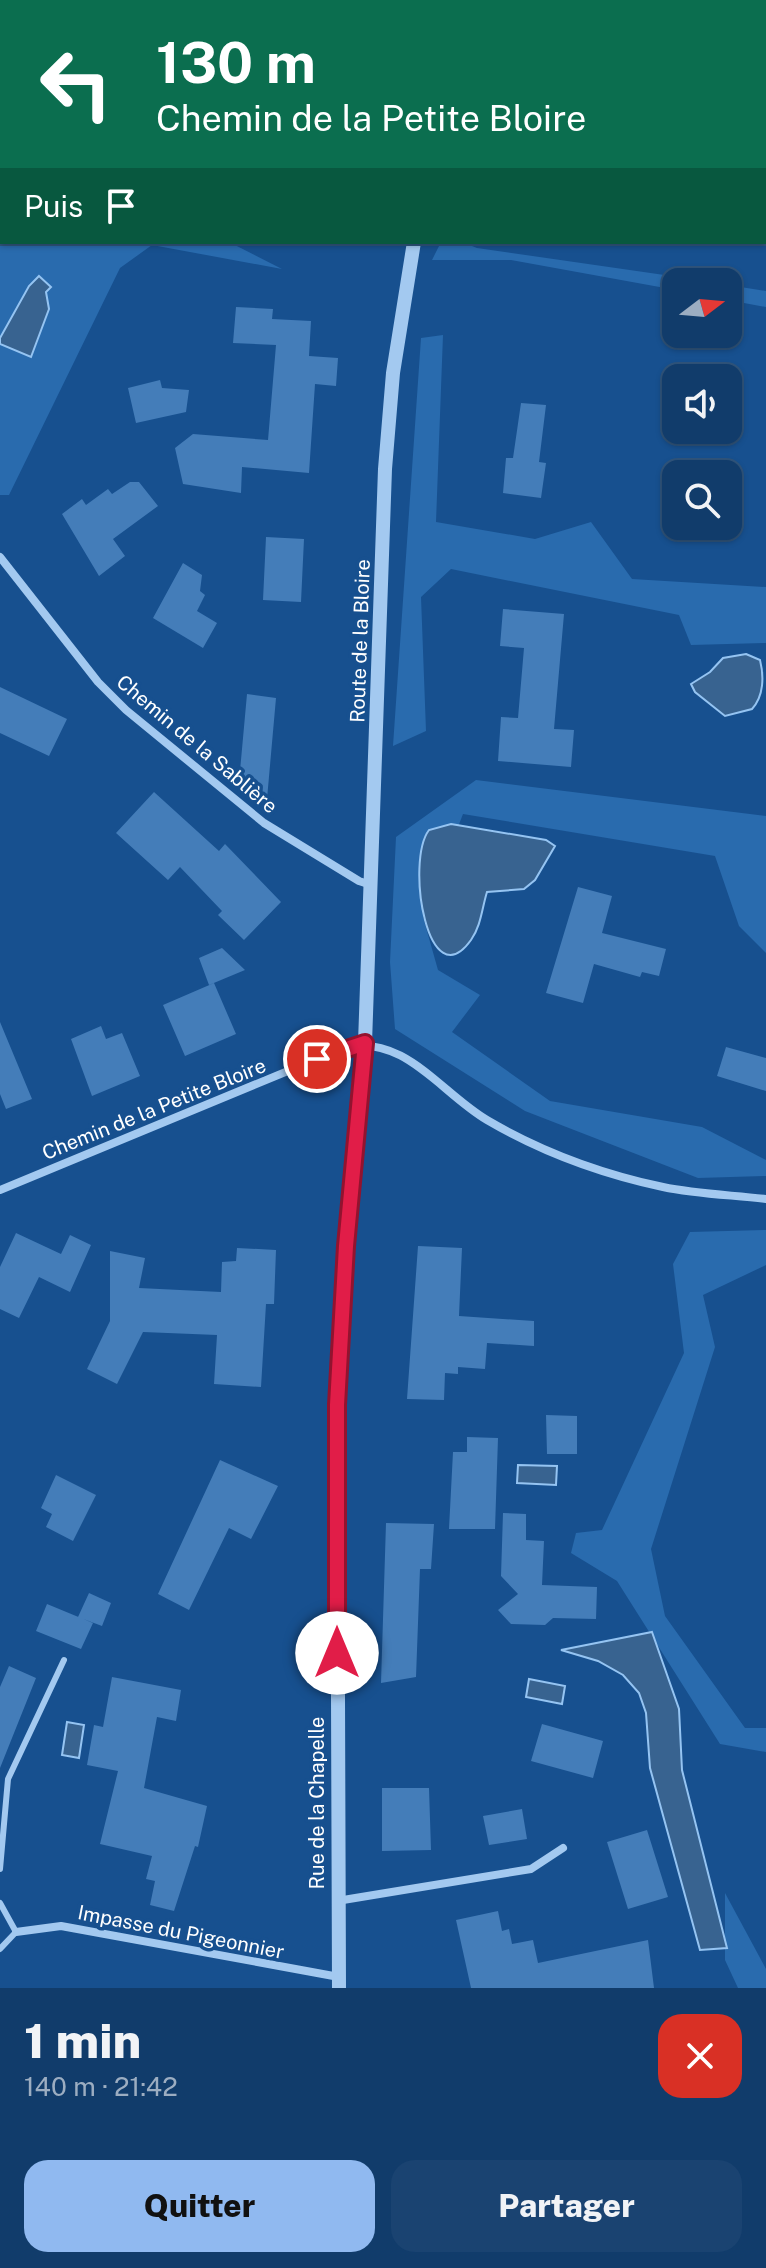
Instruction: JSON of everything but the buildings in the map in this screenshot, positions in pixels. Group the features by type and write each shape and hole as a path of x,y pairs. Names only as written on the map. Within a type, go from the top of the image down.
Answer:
{"street":[{"name":"Route de la Bloire","path":"365,1043 385,469 393,373 414,244"},
{"name":"Chemin de la Sablière","path":"0,557 98,682 126,710 264,823 359,881 371,885"},
{"name":"Chemin de la Petite Bloire","path":"0,1190 346,1047 365,1043"},
{"path":"365,1043 381,1046 412,1062 484,1118 525,1140 595,1168 664,1188 766,1199"},
{"name":"Rue de la Chapelle","path":"339,1982 336,1901 337,1405 346,1246 365,1043"},
{"path":"336,1901 531,1869 563,1848"},
{"name":"Impasse du Pigeonnier","path":"16,1932 61,1926 339,1982"}],"lane":[{"path":"0,1869 8,1779 64,1660"},
{"path":"0,1903 16,1932 0,1949"}],"shaded area":[{"path":"0,244 233,244 282,269 152,245 120,268 9,495 0,495"},
{"path":"440,244 467,244 662,275 662,287 511,260 432,260"},
{"path":"39,276 51,287 46,292 49,309 31,357 0,344 0,338 29,286"},
{"path":"742,287 766,291 766,307 742,303"},
{"path":"443,335 436,522 535,539 591,522 632,579 766,587 766,643 691,645 679,615 451,569 421,597 426,731 393,746 421,338"},
{"path":"746,654 760,660 762,679 759,698 752,709 725,716 695,692 691,684 710,672 723,658"},
{"path":"476,780 766,816 766,953 739,926 715,856 463,814 423,917 438,970 480,995 452,1032 550,1101 702,1127 766,1160 766,1176 698,1178 525,1111 395,1029 390,962 396,837"},
{"path":"451,824 546,840 555,846 535,880 524,889 487,892 474,935 456,954 443,953 432,940 420,895 419,869 422,846 429,830"},
{"path":"766,1230 766,1265 703,1295 715,1347 651,1549 665,1616 745,1728 766,1728 766,1752 720,1744 617,1581 571,1553 576,1533 602,1530 684,1353 673,1264 690,1232"},
{"path":"518,1465 557,1466 556,1485 517,1483"},
{"path":"652,1632 679,1709 682,1770 727,1948 700,1950 650,1768 646,1713 639,1693 623,1675 598,1661 561,1650"},
{"path":"529,1679 565,1686 562,1704 526,1697"},
{"path":"67,1722 84,1725 79,1758 62,1755"},
{"path":"725,1893 766,1969 766,1988 738,1988 725,1960"}],"route":[{"path":"317,1059 365,1043 346,1246 337,1405 337,1653"}]}
